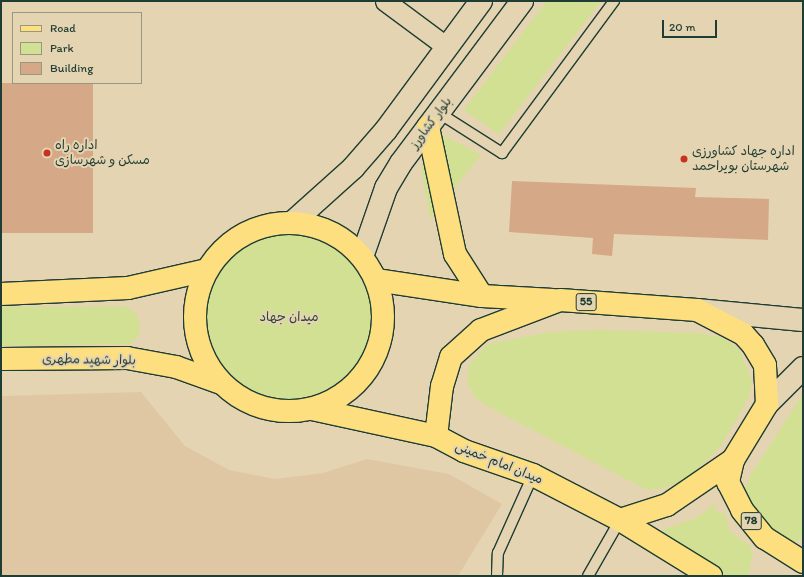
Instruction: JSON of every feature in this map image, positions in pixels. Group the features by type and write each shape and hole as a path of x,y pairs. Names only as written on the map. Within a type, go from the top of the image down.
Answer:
{"main road":[{"path":"294,222 367,152 481,1"},
{"name":"بلوار کشاورز","path":"362,257 386,188 522,1"},
{"path":"434,120 455,254 482,296"},
{"path":"294,222 319,227 341,238 362,257 376,280 382,322 378,346 367,368 351,387 312,408 263,407 221,383 198,342 194,318 197,293 207,270 223,249 244,234 268,225 294,222"},
{"path":"1,294 128,288 207,270"},
{"path":"376,280 482,296 560,300"},
{"name":"55","path":"436,436 442,386 450,357 481,330 560,300 697,310 743,334 754,345 765,365 767,404"},
{"path":"697,310 803,320"},
{"name":"بلوار شهید مطهری","path":"1,359 127,358 176,367 221,383"},
{"path":"620,520 667,505 733,460 767,404 803,368"},
{"name":"میدان امام خمینی","path":"312,408 436,436 464,451 533,475 620,520 711,576"},
{"name":"78","path":"733,460 728,482 742,510 765,538 803,562"}],"street":[{"path":"385,1 447,47"}],"lane":[{"path":"434,120 502,153 614,1"},
{"path":"497,576 498,553 533,475"},
{"path":"588,576 620,520"}],"shaded area":[{"path":"141,392 185,446 229,470 275,479 323,473 367,459 449,474 502,504 458,576 1,576 1,396"}],"green space":[{"path":"547,1 601,1 499,134 464,110"},
{"path":"443,135 481,155 430,218 421,167"},
{"name":"میدان جهاد","path":"289,233 314,237 329,243 349,258 364,278 370,293 374,318 370,343 364,358 349,378 329,393 314,399 289,403 264,399 249,393 229,378 214,358 208,343 204,318 208,293 214,278 229,258 249,243 264,237"},
{"path":"124,306 136,313 140,326 138,337 130,344 1,346 1,307"},
{"path":"599,330 699,333 723,338 739,349 752,381 749,397 721,446 689,478 665,488 647,490 489,407 476,398 467,383 469,365 487,344 550,332"},
{"path":"803,394 803,537 794,544 751,512 744,491 750,476"},
{"path":"716,503 715,511 726,514 729,531 750,545 753,553 748,576 727,576 655,533 698,517"}],"building":[{"name":"اداره راه مسکن و شهرسازی","path":"1,83 93,84 93,233 1,233"},
{"path":"512,181 696,188 695,197 769,199 768,240 614,234 612,256 592,254 593,238 509,232"}],"place":[{"name":"اداره راه مسکن و شهرسازی","path":"47,153"},
{"name":"اداره جهاد کشاورزی شهرستان بویراحمد","path":"684,159"}]}
